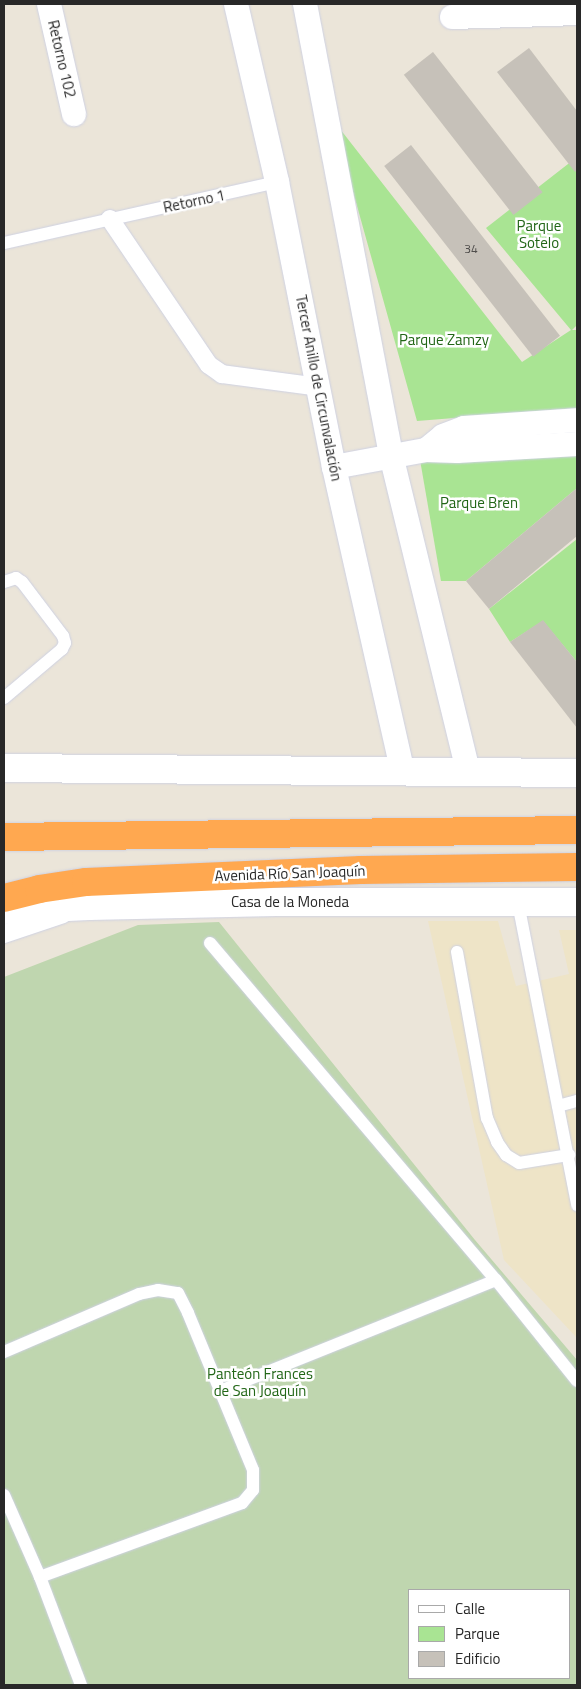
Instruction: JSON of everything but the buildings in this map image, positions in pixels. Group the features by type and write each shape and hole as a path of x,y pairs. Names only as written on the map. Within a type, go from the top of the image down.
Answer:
{"highway":[{"path":"4,837 577,830"},
{"name":"Avenida Río San Joaquín","path":"4,898 40,889 86,882 361,870 577,867"}],"main road":[{"path":"4,768 577,773"},
{"name":"Casa de la Moneda","path":"4,910 276,902 577,902"}],"street":[{"name":"Retorno 102","path":"49,4 74,114"},
{"name":"Tercer Anillo de Circunvalación","path":"236,4 277,182 334,467 403,772"},
{"path":"305,4 391,455 468,771"},
{"path":"452,17 577,13"},
{"path":"110,219 208,365 222,374 319,387"},
{"path":"426,450 443,436 464,428 577,420"},
{"path":"334,467 426,450 457,451 577,444"},
{"path":"4,934 89,906"}],"lane":[{"name":"Retorno 1","path":"4,243 277,182"},
{"path":"4,582 16,578 22,582 64,636 65,643 62,649 4,698"},
{"path":"518,903 569,1155 577,1205"},
{"path":"210,943 496,1280 577,1381"},
{"path":"456,952 487,1118 497,1142 506,1155 519,1163 569,1155"},
{"path":"558,1106 577,1101"},
{"path":"220,1392 496,1280"},
{"path":"4,1352 140,1294 158,1290 178,1293 188,1313 252,1470 254,1490 242,1504 40,1577"},
{"path":"4,1495 40,1577 81,1685"}],"shaded area":[{"path":"428,921 498,921 516,986 569,974 559,930 577,930 577,1338 504,1260"}],"green space":[{"path":"333,120 522,362 571,330 486,228 577,157 577,325 572,330 577,330 577,408 417,421"},
{"name":"Parque Bren","path":"577,449 577,488 466,581 441,581 419,454"},
{"path":"577,539 577,662 543,621 510,642 489,609"},
{"name":"Panteón Frances de San Joaquín","path":"219,922 475,1240 577,1360 577,1685 4,1685 4,977 138,925"}],"park label":[{"name":"Parque Sotelo","path":"539,234"},
{"name":"Parque Zamzy","path":"444,340"}]}
